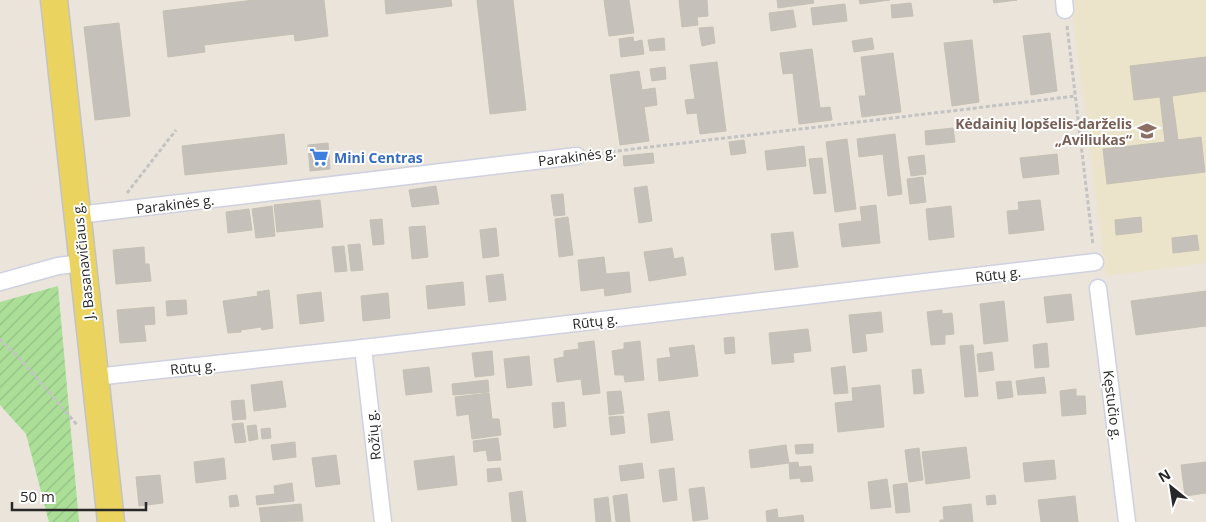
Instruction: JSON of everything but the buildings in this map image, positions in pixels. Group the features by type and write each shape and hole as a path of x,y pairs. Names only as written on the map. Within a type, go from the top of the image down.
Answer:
{"main road":[{"name":"J. Basanavičiaus g.","path":"54,0 111,522"}],"street":[{"name":"Parakinės g.","path":"78,215 576,156"},
{"name":"Rūtų g.","path":"95,377 363,348 1095,262"},
{"path":"0,282 58,266 82,263"},
{"name":"Kęstučio g.","path":"1098,288 1127,522"},
{"name":"Rožių g.","path":"363,348 383,522"}],"path":[{"path":"1065,5 1095,262"},
{"name":"Parakinės g.","path":"576,156 1076,96"},
{"path":"113,211 176,130"},
{"path":"0,339 81,430"}],"shaded area":[{"name":"Kėdainių lopšelis-darželis „Aviliukas“","path":"1071,0 1206,0 1206,263 1106,276"}],"green space":[{"path":"58,286 79,522 49,522 26,434 0,405 0,302"}],"place":[{"name":"Kėdainių lopšelis-darželis „Aviliukas“","path":"1147,131"},
{"name":"Mini Centras","path":"319,157"}]}
